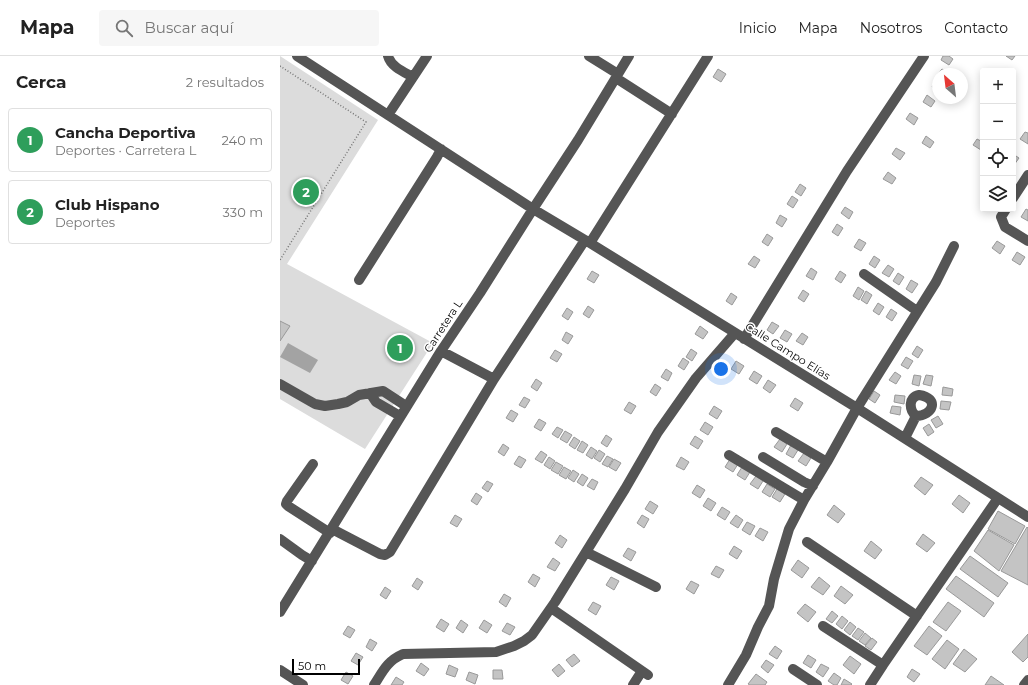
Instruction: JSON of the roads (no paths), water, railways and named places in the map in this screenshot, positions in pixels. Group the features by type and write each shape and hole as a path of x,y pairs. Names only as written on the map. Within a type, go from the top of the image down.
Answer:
{"street":[{"name":"Calle Campo Elías","path":"297,56 309,59 388,114 533,209 588,241 735,332 1028,517"},
{"path":"388,56 397,68 413,77"},
{"path":"388,114 427,56"},
{"path":"589,56 672,114"},
{"name":"Carretera L","path":"282,605 331,531 406,406 578,140 630,56"},
{"path":"312,464 286,501 286,504 331,531 380,554 385,555 390,552 494,379 588,241 672,114 708,56"},
{"path":"744,339 847,171 924,56"},
{"path":"359,280 441,149"},
{"path":"1016,193 1028,175"},
{"path":"1004,212 1001,216 1005,227 1028,241"},
{"path":"728,685 746,655 769,606 774,579 789,529 857,408 936,282 954,246"},
{"path":"864,274 917,311"},
{"path":"374,685 388,663 403,654 496,652 514,646 532,635 551,608 586,552 658,432 696,378 735,332"},
{"path":"441,351 494,379"},
{"path":"280,384 320,406 347,402 359,395 383,391 406,406"},
{"path":"370,393 376,402 400,416"},
{"path":"905,438 916,416"},
{"path":"776,432 827,462"},
{"path":"729,455 804,500"},
{"path":"763,457 813,486"},
{"path":"870,685 998,498"},
{"path":"280,539 312,561"},
{"path":"807,542 917,616"},
{"path":"586,552 656,587"},
{"path":"551,608 645,673 633,685"},
{"path":"823,626 883,665"},
{"path":"793,669 818,685"},
{"path":"280,670 303,685"},
{"path":"1024,685 1028,680"}],"place":[{"name":"Club Hispano","path":"306,192"},
{"name":"Cancha Deportiva","path":"400,348"}]}
